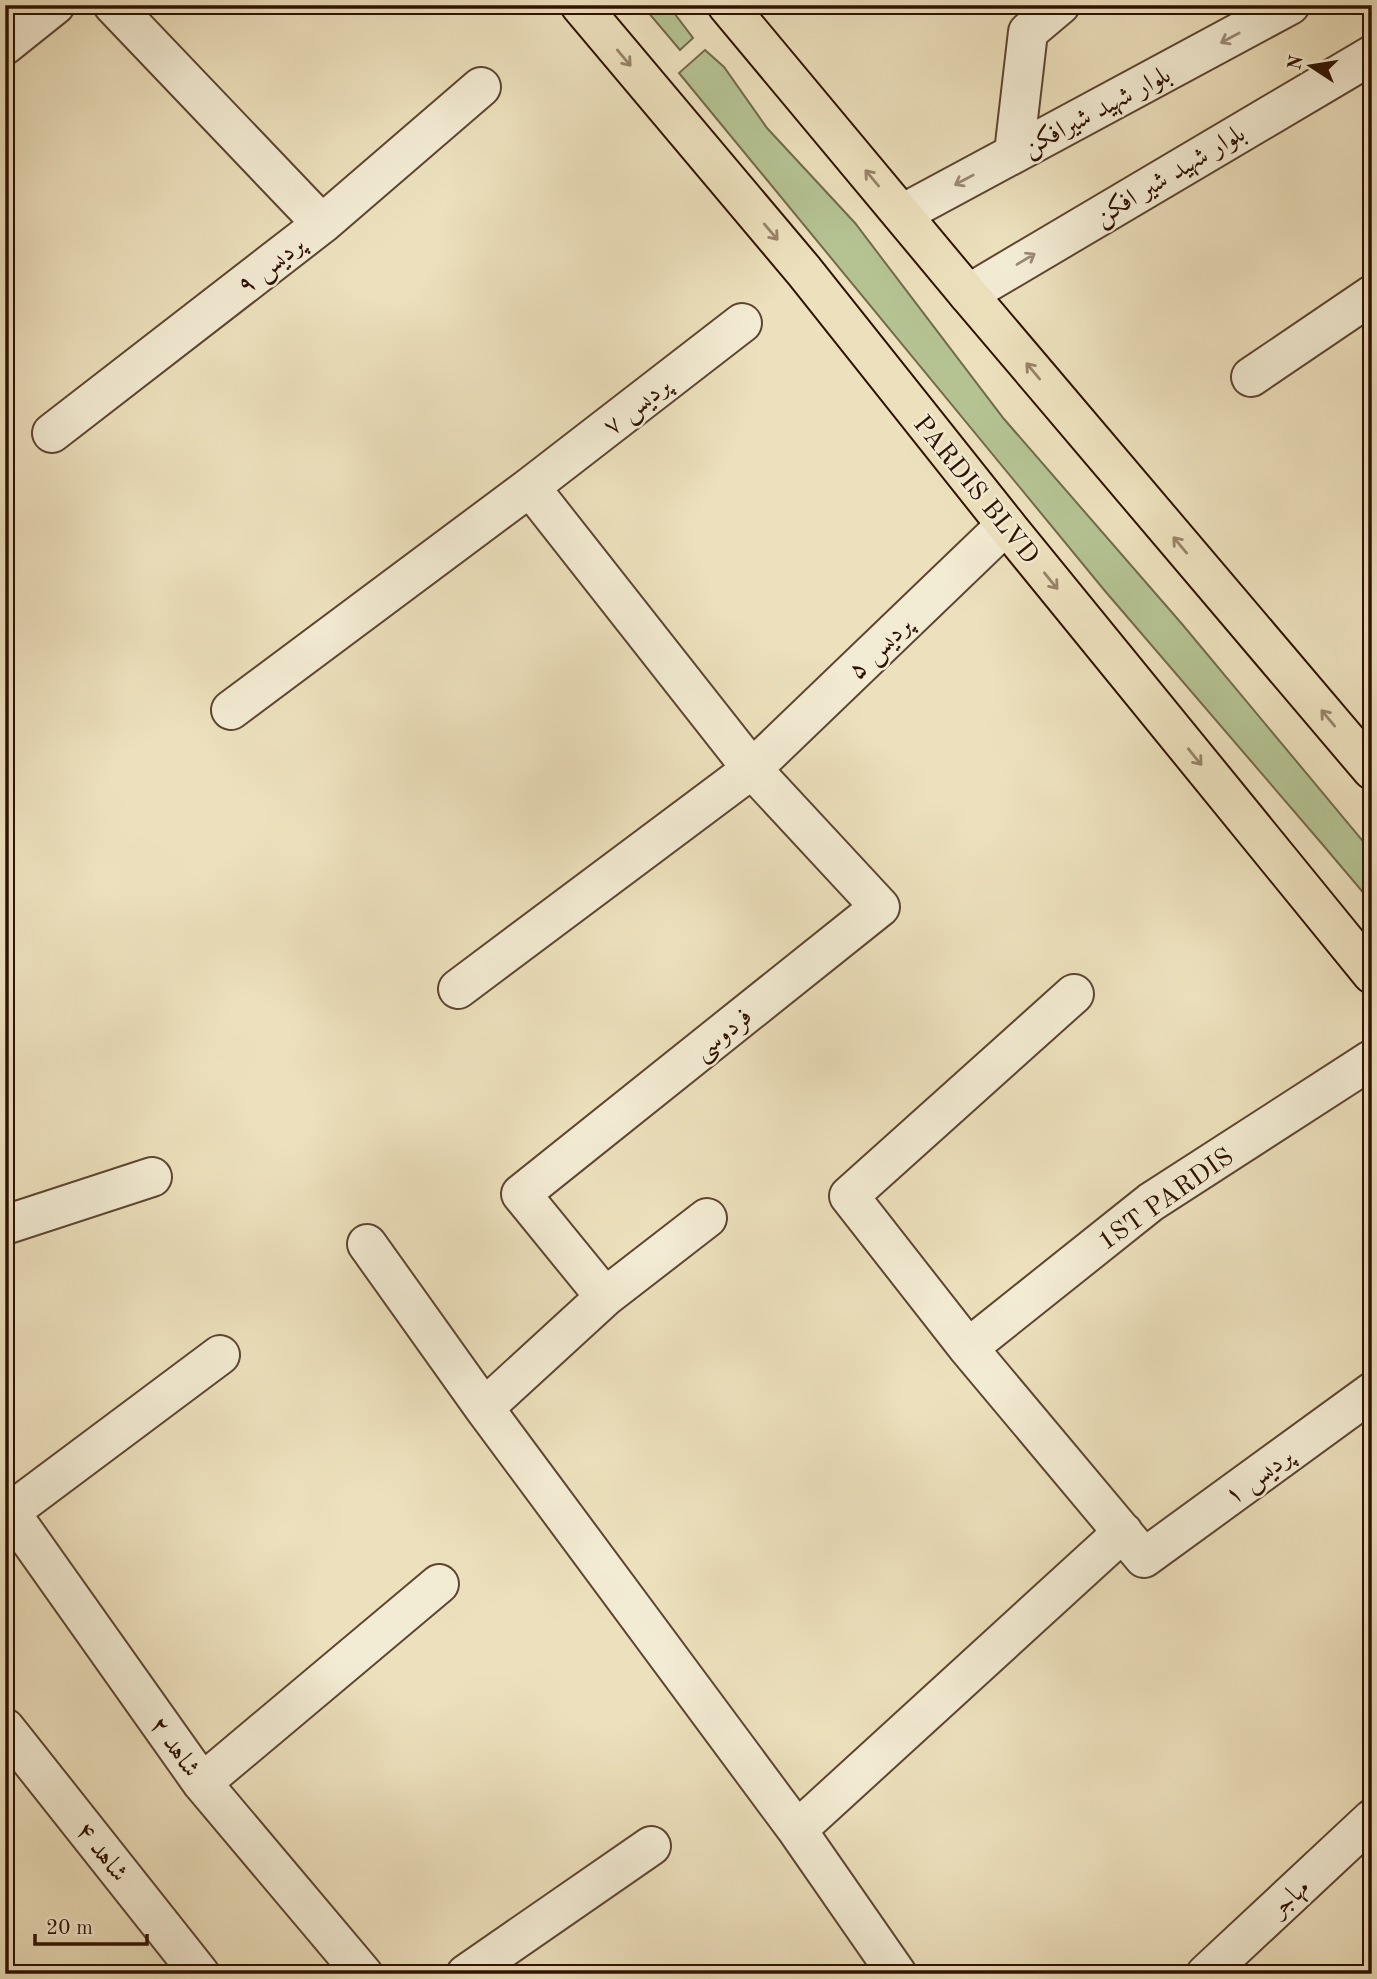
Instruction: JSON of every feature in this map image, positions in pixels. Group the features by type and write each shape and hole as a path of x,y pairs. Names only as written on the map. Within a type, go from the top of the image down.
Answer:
{"main road":[{"name":"PARDIS BLVD","path":"580,5 804,271 1006,525 1372,974"},
{"path":"727,5 968,295 1372,770"}],"street":[{"path":"5,45 55,5"},
{"path":"113,5 322,224"},
{"path":"1014,153 1028,32 1060,5"},
{"name":"بلوار شهید شیرافکن","path":"902,214 1290,5"},
{"name":"بلوار شهید شیر افکن","path":"968,295 1372,55"},
{"name":"پردیس ۹","path":"52,433 322,224 481,87"},
{"path":"1251,377 1372,295"},
{"name":"پردیس ۷","path":"231,710 530,487 742,323"},
{"path":"530,487 752,769"},
{"name":"پردیس ۵","path":"458,989 752,769 1006,525"},
{"name":"فردوسی","path":"605,1297 522,1194 880,907 752,769"},
{"path":"1074,994 849,1195 968,1348 1133,1545"},
{"name":"1ST PARDIS","path":"968,1348 1151,1202 1371,1060"},
{"path":"5,1225 152,1177"},
{"path":"484,1408 605,1297 707,1218"},
{"path":"367,1244 484,1408 797,1830 897,1974"},
{"path":"8,1508 220,1355"},
{"name":"پردیس ۱","path":"797,1830 1133,1545 1372,1392"},
{"name":"شاهد ۲","path":"8,1508 202,1783 363,1974"},
{"path":"202,1783 439,1584"},
{"name":"شاهد ۴","path":"5,1728 200,1974"},
{"name":"مهاجر","path":"1206,1974 1372,1819"},
{"path":"466,1974 651,1846"}],"green space":[{"path":"642,5 668,5 693,38 680,50"},
{"path":"705,50 724,67 767,128 855,223 1004,419 1182,624 1372,852 1372,903 1105,591 679,73"}]}
